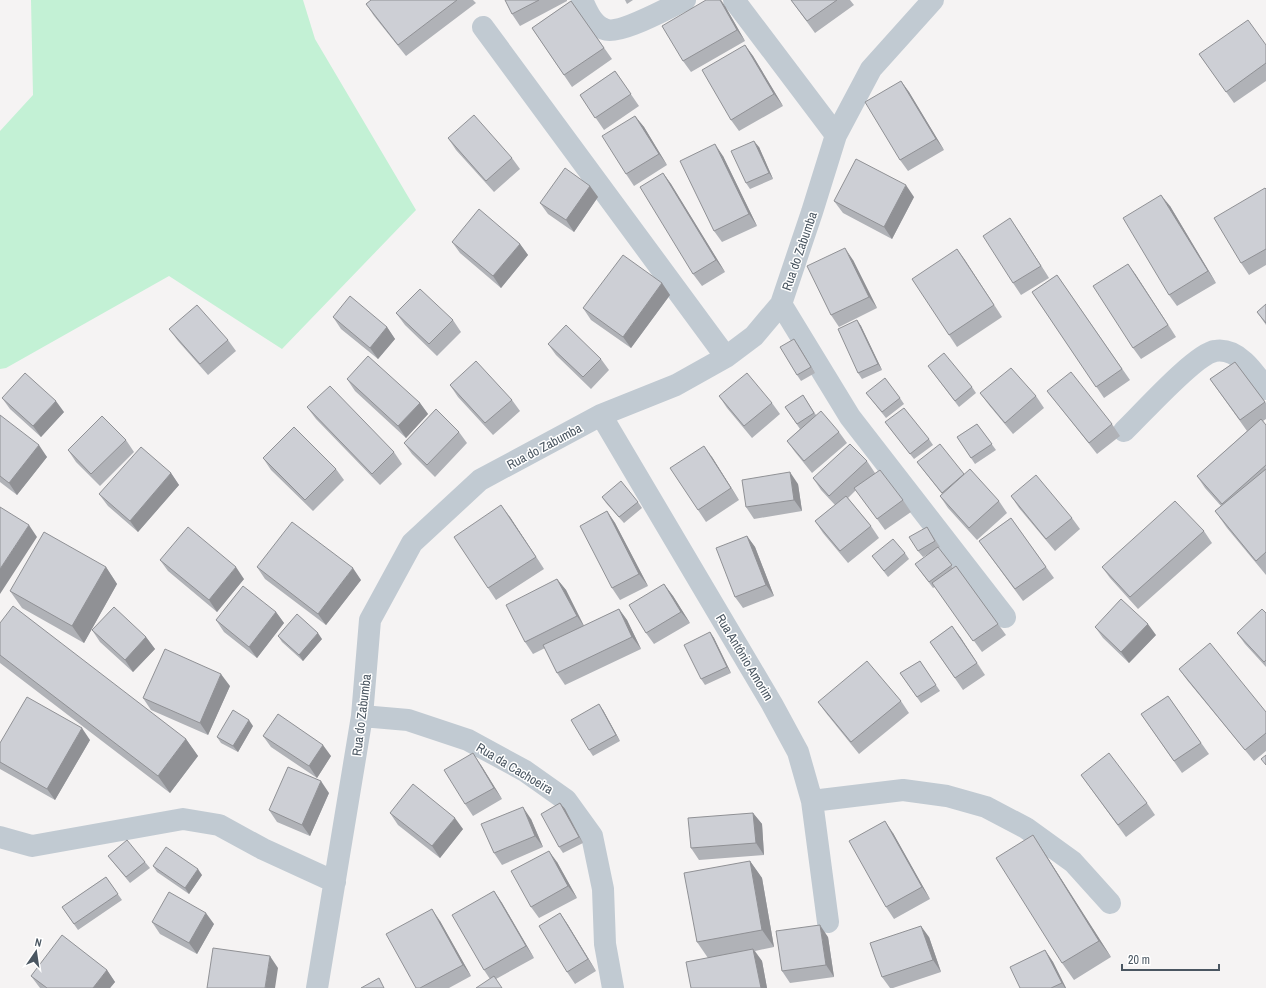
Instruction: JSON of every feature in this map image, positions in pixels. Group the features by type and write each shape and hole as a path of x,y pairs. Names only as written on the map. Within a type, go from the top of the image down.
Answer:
{"street":[{"path":"582,0 592,20 605,30 620,29 685,0"},
{"path":"734,0 836,135"},
{"name":"Rua do Zabumba","path":"318,988 362,716 370,620 412,543 480,480 601,415 676,385 726,357 754,336 781,304 836,135 871,69 933,0"},
{"path":"483,27 726,357"},
{"path":"781,304 850,417 1005,617"},
{"path":"1124,432 1192,364 1215,351 1232,353 1249,365 1266,389"},
{"name":"Rua Antônio Amorim","path":"601,415 772,704 798,752 812,801 828,922"},
{"name":"Rua da Cachoeira","path":"362,716 408,720 468,740 525,771 566,800 592,836 603,888 605,944 613,988"},
{"path":"812,801 903,790 946,796 986,807 1026,828 1073,862 1110,903"},
{"path":"0,837 32,846 182,820 219,825 263,849 335,882"}],"green space":[{"path":"31,0 303,0 315,39 416,210 282,349 169,276 6,368 0,369 0,131 33,95"}],"building":[{"path":"371,0 457,0 398,45 366,4"},
{"path":"505,0 539,0 512,14"},
{"path":"706,0 720,0 737,30 683,61 662,26"},
{"path":"791,0 837,0 807,21"},
{"path":"571,1 604,48 564,75 532,28"},
{"path":"1248,20 1266,45 1266,63 1226,92 1199,54"},
{"path":"745,45 774,94 731,120 702,70"},
{"path":"615,71 631,94 595,118 580,95"},
{"path":"901,81 936,139 900,160 865,102"},
{"path":"474,115 512,158 486,181 448,138"},
{"path":"635,116 659,154 626,174 602,136"},
{"path":"754,141 769,173 746,183 731,151"},
{"path":"715,144 749,214 714,231 680,161"},
{"path":"856,159 906,185 884,227 834,201"},
{"path":"565,168 590,186 566,220 540,203"},
{"path":"663,173 716,260 693,274 640,187"},
{"path":"1265,188 1266,249 1241,263 1214,218"},
{"path":"1161,195 1208,271 1169,295 1123,218"},
{"path":"479,209 520,244 493,276 452,242"},
{"path":"1010,218 1041,266 1013,283 983,236"},
{"path":"845,248 869,297 831,315 807,266"},
{"path":"957,249 994,305 949,335 912,279"},
{"path":"623,255 662,283 623,337 583,308"},
{"path":"1128,264 1168,325 1133,348 1093,286"},
{"path":"1057,275 1122,369 1096,387 1032,292"},
{"path":"420,289 453,320 429,344 396,313"},
{"path":"350,296 387,327 370,348 333,317"},
{"path":"1266,304 1266,323 1257,312"},
{"path":"197,305 228,340 200,364 169,329"},
{"path":"857,320 878,364 858,373 838,329"},
{"path":"566,325 601,359 583,377 548,344"},
{"path":"794,339 811,367 797,375 780,347"},
{"path":"944,353 972,387 955,401 928,366"},
{"path":"368,356 420,403 398,426 347,379"},
{"path":"476,361 512,400 485,423 450,385"},
{"path":"1235,362 1265,402 1240,420 1210,379"},
{"path":"1011,368 1036,396 1005,423 980,393"},
{"path":"1071,372 1112,424 1089,443 1047,391"},
{"path":"25,373 56,401 33,426 2,398"},
{"path":"747,373 772,403 744,426 719,396"},
{"path":"885,378 900,398 882,412 866,393"},
{"path":"330,386 394,452 372,474 307,407"},
{"path":"803,395 814,413 797,424 785,407"},
{"path":"904,408 929,439 910,454 885,422"},
{"path":"436,409 459,432 427,465 404,443"},
{"path":"821,411 839,432 804,461 787,441"},
{"path":"0,415 39,445 9,483 0,476"},
{"path":"102,416 126,440 91,474 68,450"},
{"path":"1261,419 1266,425 1266,465 1222,504 1197,476"},
{"path":"977,424 992,444 971,458 957,437"},
{"path":"294,427 336,469 305,500 263,458"},
{"path":"850,444 867,461 829,496 813,478"},
{"path":"940,444 964,474 942,493 917,462"},
{"path":"704,446 731,488 698,510 670,468"},
{"path":"141,447 171,473 130,521 99,494"},
{"path":"970,469 999,501 969,528 940,496"},
{"path":"1266,469 1266,552 1256,561 1215,511"},
{"path":"880,470 903,500 877,519 854,488"},
{"path":"790,472 794,500 746,507 742,480"},
{"path":"1036,475 1072,518 1046,539 1011,496"},
{"path":"621,481 638,502 619,517 602,497"},
{"path":"846,496 871,526 840,551 815,521"},
{"path":"1175,501 1204,531 1130,597 1102,567"},
{"path":"501,505 536,557 488,588 454,537"},
{"path":"0,507 29,525 0,569"},
{"path":"607,511 639,574 612,588 580,526"},
{"path":"1011,518 1046,567 1015,589 979,541"},
{"path":"292,522 353,568 318,614 257,567"},
{"path":"188,527 236,567 209,600 160,560"},
{"path":"927,527 935,541 918,551 909,537"},
{"path":"44,532 106,567 72,626 10,591"},
{"path":"747,536 766,585 735,597 716,548"},
{"path":"893,539 905,553 884,571 872,556"},
{"path":"938,547 952,565 929,582 915,564"},
{"path":"956,566 998,624 973,641 932,583"},
{"path":"557,579 577,616 525,642 506,605"},
{"path":"664,584 681,612 646,633 629,605"},
{"path":"243,586 276,612 249,647 216,620"},
{"path":"1121,599 1148,624 1121,652 1095,627"},
{"path":"13,606 186,739 158,776 0,655 0,623"},
{"path":"114,607 146,637 125,660 92,630"},
{"path":"619,609 632,637 557,673 543,645"},
{"path":"1262,609 1266,613 1266,660 1264,662 1237,633"},
{"path":"297,614 318,633 299,655 278,636"},
{"path":"952,626 977,663 955,678 930,642"},
{"path":"710,632 727,667 701,679 684,645"},
{"path":"1210,643 1266,712 1266,733 1245,750 1179,669"},
{"path":"165,649 221,674 200,723 143,698"},
{"path":"867,661 901,701 851,742 818,702"},
{"path":"920,661 936,685 917,697 900,673"},
{"path":"1168,696 1201,743 1174,761 1141,714"},
{"path":"27,697 82,728 47,789 0,762 0,743"},
{"path":"599,704 616,735 589,750 571,720"},
{"path":"233,710 249,720 233,746 217,737"},
{"path":"278,714 323,745 309,766 263,736"},
{"path":"473,753 494,788 465,804 444,770"},
{"path":"1109,753 1147,803 1118,825 1081,775"},
{"path":"1266,755 1266,765 1261,759"},
{"path":"288,767 321,781 302,825 269,810"},
{"path":"413,784 455,818 432,846 390,813"},
{"path":"560,803 579,837 559,847 541,814"},
{"path":"523,807 535,836 494,853 481,824"},
{"path":"753,813 756,843 691,848 688,818"},
{"path":"885,821 922,887 886,907 849,841"},
{"path":"1033,835 1099,941 1062,963 996,858"},
{"path":"127,840 145,862 126,877 108,856"},
{"path":"166,847 198,869 185,888 153,866"},
{"path":"549,851 568,886 531,907 511,871"},
{"path":"750,861 762,930 697,942 684,873"},
{"path":"106,877 118,894 74,924 62,907"},
{"path":"494,891 526,946 484,970 452,915"},
{"path":"169,892 206,913 189,943 152,922"},
{"path":"432,909 463,965 420,988 416,988 386,934"},
{"path":"560,913 588,959 567,972 539,926"},
{"path":"820,925 826,965 782,971 776,931"},
{"path":"921,926 933,960 882,977 870,943"},
{"path":"62,935 107,970 93,988 47,988 31,976"},
{"path":"213,948 270,956 265,988 207,988"},
{"path":"753,949 761,988 691,988 686,962"},
{"path":"1045,950 1062,983 1051,988 1020,988 1010,967"},
{"path":"494,976 502,988 476,988"},
{"path":"379,978 384,988 361,988"}]}
